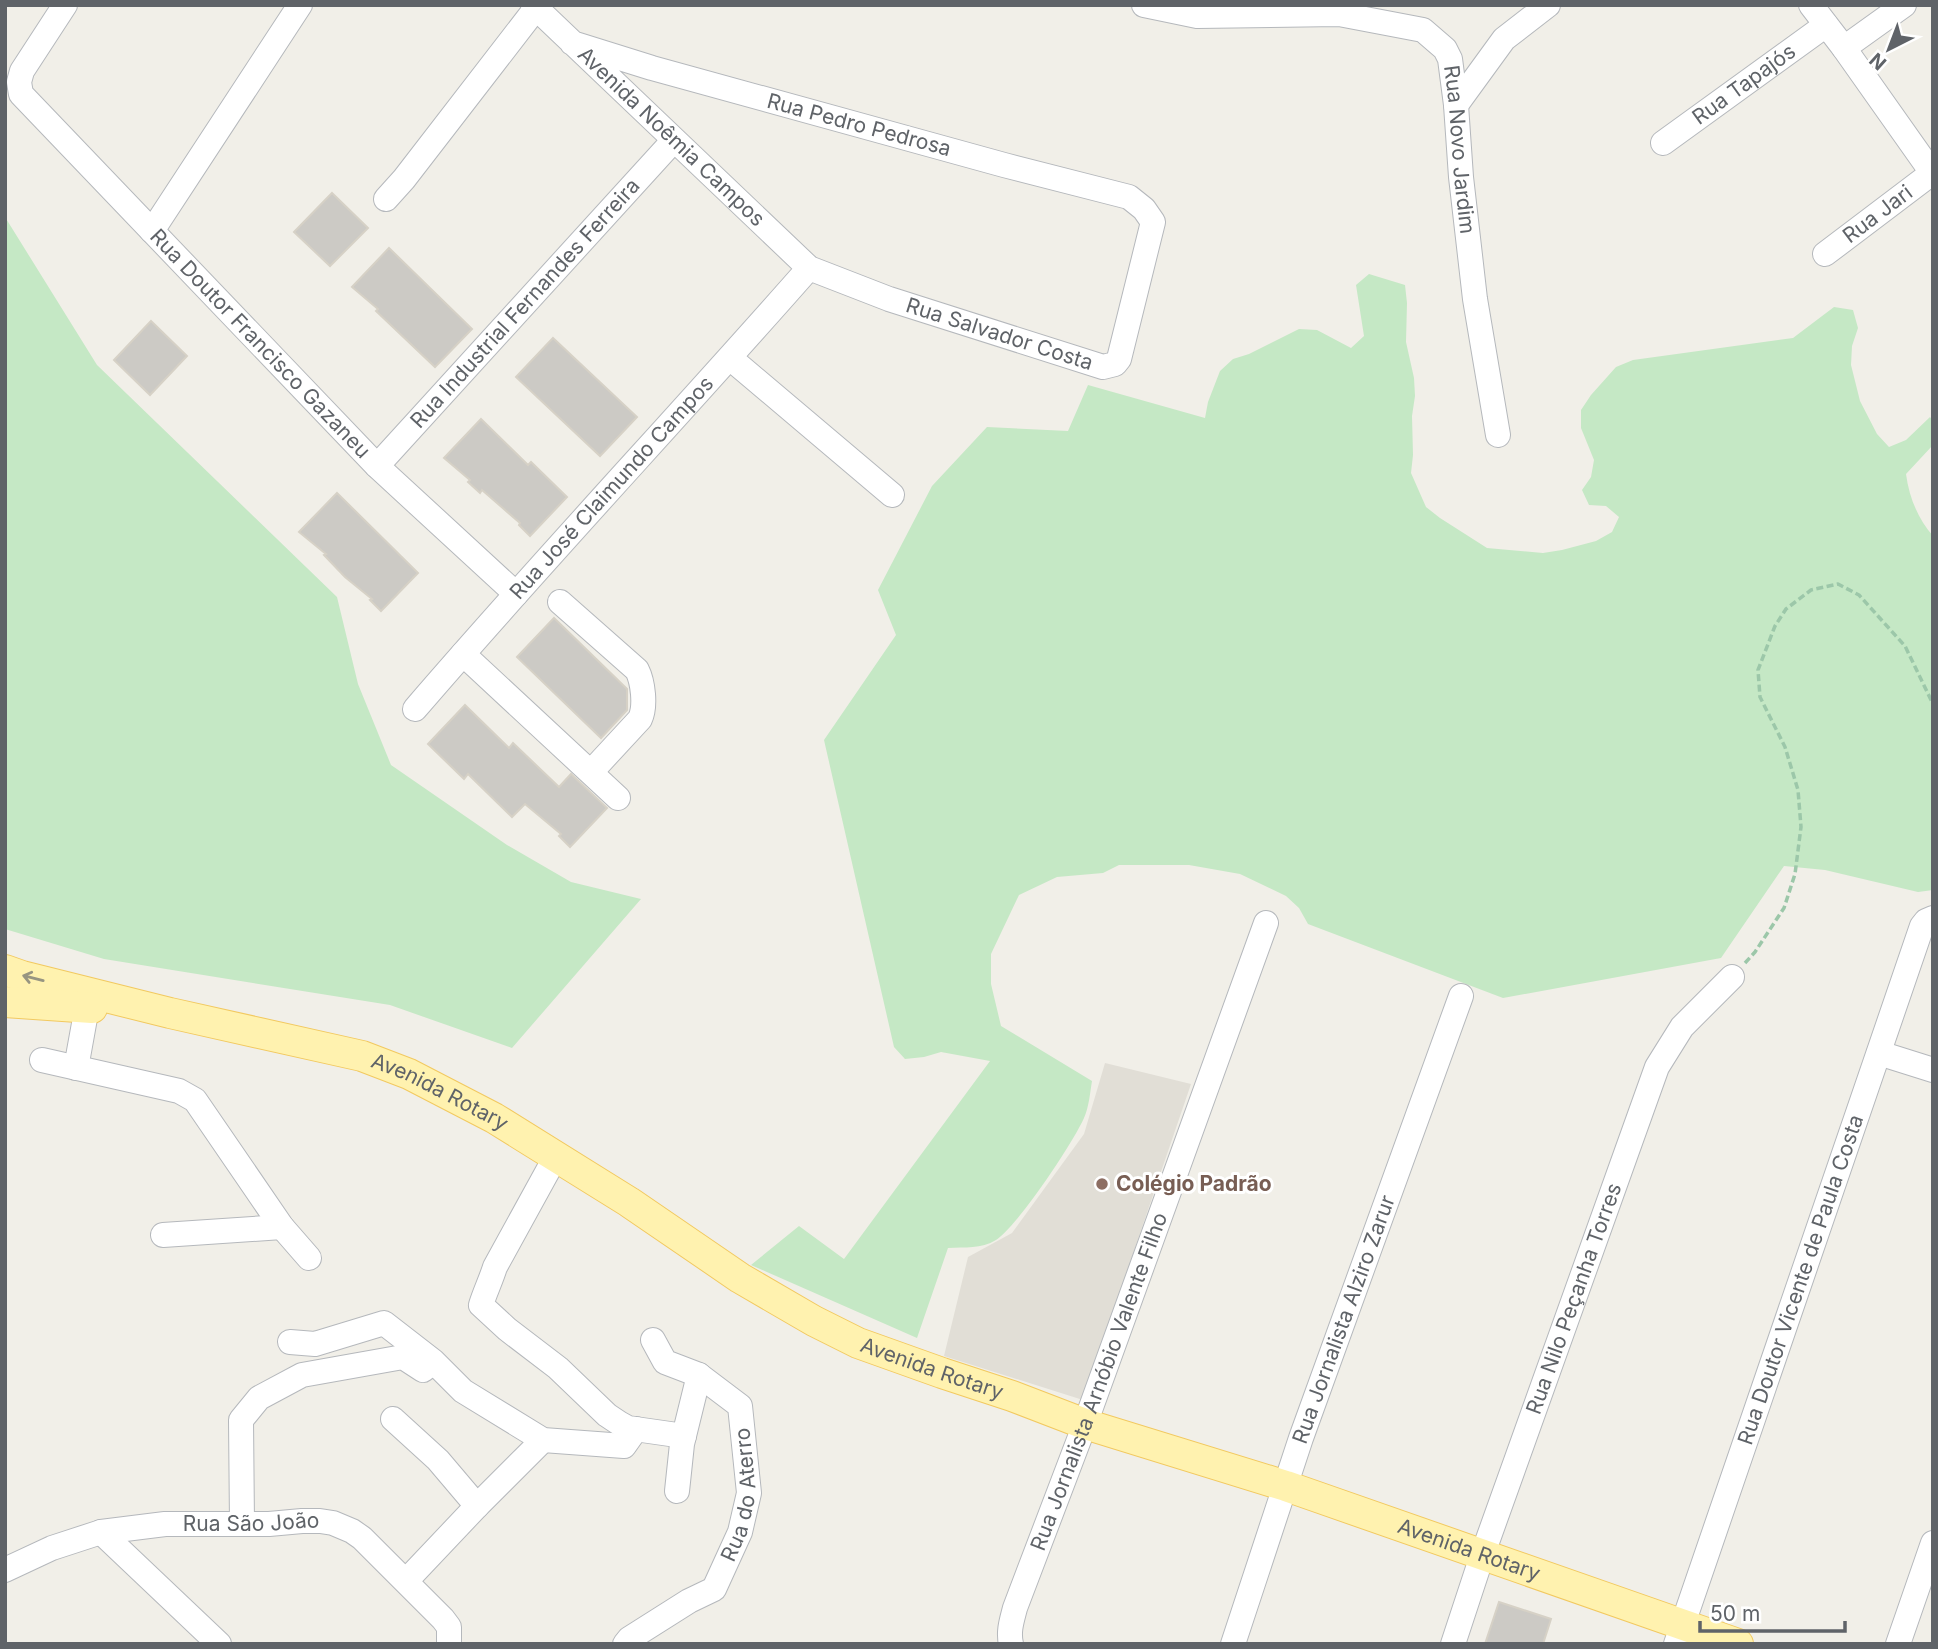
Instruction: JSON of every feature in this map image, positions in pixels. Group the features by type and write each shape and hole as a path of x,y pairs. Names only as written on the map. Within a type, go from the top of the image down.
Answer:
{"main road":[{"path":"5,970 170,1013"},
{"path":"5,1002 170,1013"},
{"name":"Avenida Rotary","path":"170,1013 308,1043 374,1060 410,1074 473,1106 556,1156 740,1278 858,1343 1085,1424 1286,1486 1482,1556 1679,1634 1738,1644"}],"street":[{"name":"Rua Doutor Francisco Gazaneu","path":"65,5 22,71 19,82 21,94 377,466 516,594"},
{"path":"152,231 300,5"},
{"name":"Rua Novo Jardim","path":"1144,5 1174,12 1196,10 1339,14 1423,30 1445,49 1450,59 1456,104 1461,177 1475,299 1498,435"},
{"path":"1456,104 1504,39 1548,5"},
{"path":"1811,5 1932,174"},
{"path":"1844,48 1904,5"},
{"path":"386,199 534,7"},
{"name":"Avenida Noêmia Campos","path":"534,7 808,268"},
{"name":"Rua Tapajós","path":"1662,143 1826,25"},
{"name":"Rua Pedro Pedrosa","path":"572,43 652,68 1129,197 1144,209"},
{"path":"639,107 652,68"},
{"name":"Rua Industrial Fernandes Ferreira","path":"377,466 674,140"},
{"name":"Rua Jari","path":"1825,254 1932,174"},
{"name":"Rua Salvador Costa","path":"808,268 889,299 1109,367 1119,359 1153,222 1144,209"},
{"name":"Rua José Claimundo Campos","path":"415,709 808,268"},
{"path":"730,358 892,495"},
{"path":"560,602 637,670 641,677 643,712 640,719 591,772"},
{"path":"463,654 618,798"},
{"name":"Rua Doutor Vicente de Paula Costa","path":"1679,1634 1922,926 1931,919"},
{"name":"Rua Jornalista Arnóbio Valente Filho","path":"1011,1644 1015,1608 1085,1424 1266,923"},
{"name":"Rua Nilo Peçanha Torres","path":"1453,1644 1657,1067 1682,1027 1732,977"},
{"name":"Rua Jornalista Alziro Zarur","path":"1233,1644 1286,1486 1461,996"},
{"path":"76,1068 87,1007"},
{"path":"1880,1053 1933,1070"},
{"path":"42,1060 179,1091 195,1100 282,1227 309,1258"},
{"path":"556,1156 495,1267 481,1305 507,1329 558,1368 607,1415 628,1428 684,1436"},
{"path":"163,1235 282,1227"},
{"path":"290,1342 314,1344 384,1323 433,1362 463,1391 543,1440 624,1446 636,1429"},
{"name":"Rua do Aterro","path":"625,1644 629,1639 714,1588 740,1532 750,1493 740,1406 699,1375 664,1362 653,1340"},
{"path":"242,1524 241,1420 260,1398 302,1375 403,1357 423,1370 433,1362"},
{"path":"677,1491 684,1436 699,1375"},
{"path":"393,1419 438,1460 477,1506"},
{"path":"406,1581 543,1440"},
{"name":"Rua São João","path":"5,1570 52,1548 101,1532 165,1524 302,1521 334,1523 362,1538 406,1581 449,1627 450,1642"},
{"path":"101,1532 219,1644"},
{"path":"1898,1644 1933,1543"}],"path":[{"path":"1732,977 1755,952 1784,908 1795,874 1801,827 1798,790 1785,747 1760,696 1758,670 1775,626 1786,609 1811,590 1838,584 1860,595 1905,646 1933,705"}],"shaded area":[{"name":"Colégio Padrão","path":"1105,1063 1191,1084 1083,1400 944,1356 968,1257 1012,1233 1084,1134"}],"green space":[{"path":"5,217 97,365 337,597 358,684 391,765 507,845 571,882 641,899 512,1048 390,1005 104,959 5,929"},
{"path":"1369,274 1405,285 1406,342 1415,396 1411,473 1426,507 1487,548 1543,553 1596,541 1612,532 1619,517 1606,506 1589,505 1582,490 1591,477 1594,460 1581,428 1581,410 1616,367 1633,360 1793,338 1834,307 1853,310 1858,328 1852,346 1851,365 1860,401 1877,434 1889,447 1906,440 1930,417 1933,421 1933,445 1906,474 1915,507 1933,536 1933,890 1918,892 1825,870 1784,866 1721,958 1503,998 1308,924 1299,908 1286,896 1240,874 1189,865 1119,865 1103,873 1057,877 1019,895 991,954 991,984 1001,1026 1092,1081 1087,1109 1078,1130 1044,1184 1017,1219 990,1243 948,1248 917,1338 751,1265 799,1226 844,1259 990,1061 941,1052 905,1059 894,1047 824,740 896,635 878,590 932,486 987,427 1068,431 1088,385 1205,418 1220,371 1233,359 1299,329 1317,330 1351,348 1364,336 1356,285"}],"building":[{"path":"332,193 368,228 330,266 294,232"},
{"path":"389,248 472,329 435,367 376,311 378,309 352,287"},
{"path":"151,321 187,356 150,395 114,360"},
{"path":"553,338 637,417 600,456 516,377"},
{"path":"481,419 528,465 531,462 567,497 530,536 520,523 482,490 480,493 468,482 470,480 444,458"},
{"path":"337,493 418,573 381,611 370,600 372,599 345,577 324,555 326,554 299,532"},
{"path":"554,618 627,689 627,710 601,738 517,657"},
{"path":"465,705 509,748 513,743 559,787 571,774 607,808 570,847 559,836 561,834 525,804 512,817 468,774 464,779 428,744"},
{"path":"1499,1602 1551,1619 1543,1644 1485,1644"}],"place":[{"name":"Colégio Padrão","path":"1102,1184"}]}
